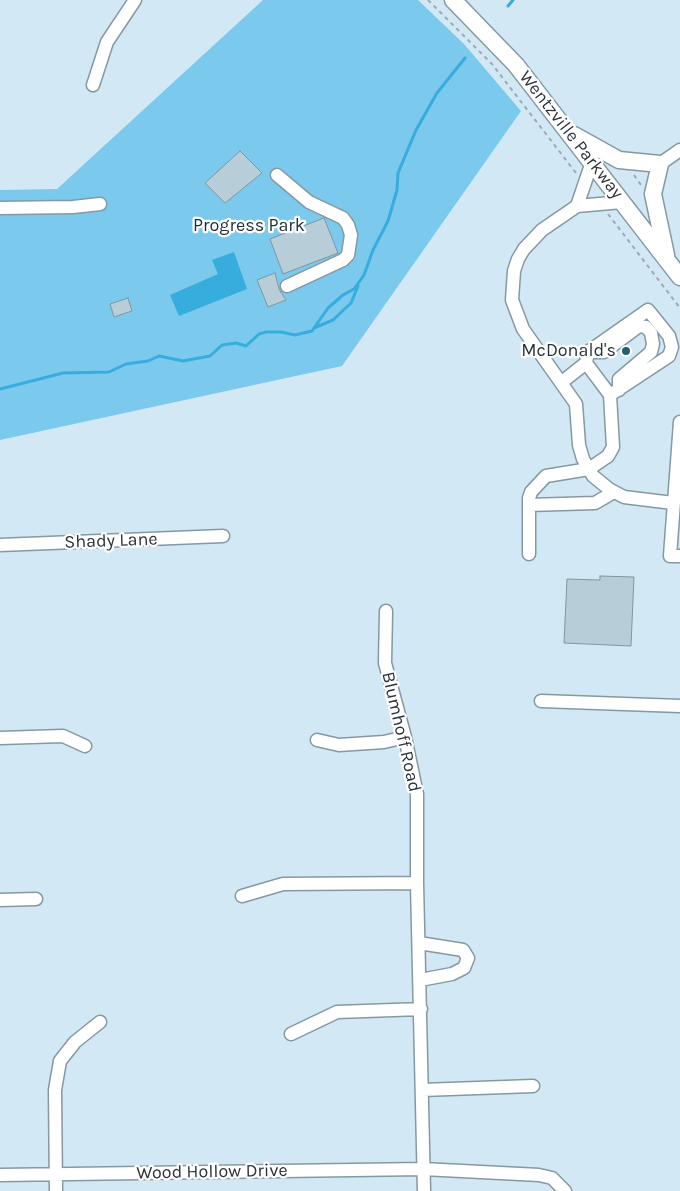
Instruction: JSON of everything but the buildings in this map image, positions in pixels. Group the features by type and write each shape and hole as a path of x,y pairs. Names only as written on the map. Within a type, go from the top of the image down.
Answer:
{"main road":[{"name":"Wentzville Parkway","path":"453,0 516,65 680,277"},
{"path":"568,132 619,160 660,164 653,194 668,260"}],"street":[{"path":"93,85 107,42 135,0"},
{"path":"660,164 680,150"},
{"path":"576,206 592,162"},
{"path":"277,175 309,202 343,218 348,225 351,235 348,255 343,260 287,286"},
{"path":"622,202 576,206 542,230 524,249 514,271 511,287 516,315 523,329 576,404 579,445 593,476 614,492 641,501 673,503"},
{"path":"0,208 73,207 100,204"},
{"path":"562,382 587,358 648,310 669,336 672,347 668,356 614,392"},
{"path":"529,554 529,506 531,492 546,476 589,469 608,456 613,447 614,392 619,379 651,352 653,344 652,333 646,327 639,326 604,352 587,358"},
{"path":"587,358 614,392"},
{"path":"675,556 673,503 680,422"},
{"path":"529,506 595,503 614,492"},
{"name":"Shady Lane","path":"0,545 223,536"},
{"name":"Blumhoff Road","path":"386,611 385,663 405,737 416,794 416,883 421,1009 424,1191"},
{"path":"541,701 680,706"},
{"path":"0,738 63,736 85,746"},
{"path":"317,740 339,744 384,742 405,737"},
{"path":"242,896 283,884 416,883"},
{"path":"0,900 36,899"},
{"path":"418,943 462,950 468,958 464,968 452,974 420,980"},
{"path":"291,1034 337,1012 421,1009"},
{"path":"56,1191 55,1090 60,1061 75,1042 100,1022"},
{"path":"422,1090 533,1086"},
{"name":"Wood Hollow Drive","path":"0,1175 423,1169 539,1174 552,1178 565,1191"}],"path":[{"path":"428,0 492,64 585,185"},
{"path":"632,174 642,186"},
{"path":"599,203 680,308"}],"green space":[{"name":"Progress Park","path":"263,0 418,0 464,44 521,111 342,366 0,440 0,190 57,189"}],"shaded area":[{"path":"234,252 247,289 179,316 170,295 218,274 212,260"}],"waterway":[{"path":"508,6 513,0"},
{"path":"0,389 63,373 109,372 126,364 148,361 159,356 183,361 210,356 222,345 236,343 246,346 259,334 266,332 281,332 295,335 312,331 328,308 343,295 354,289 364,275 373,250 388,221 397,190 398,173 416,130 437,93 465,58"},
{"path":"314,328 333,320 351,303 358,286"}],"place":[{"name":"McDonald's","path":"626,351"}]}
